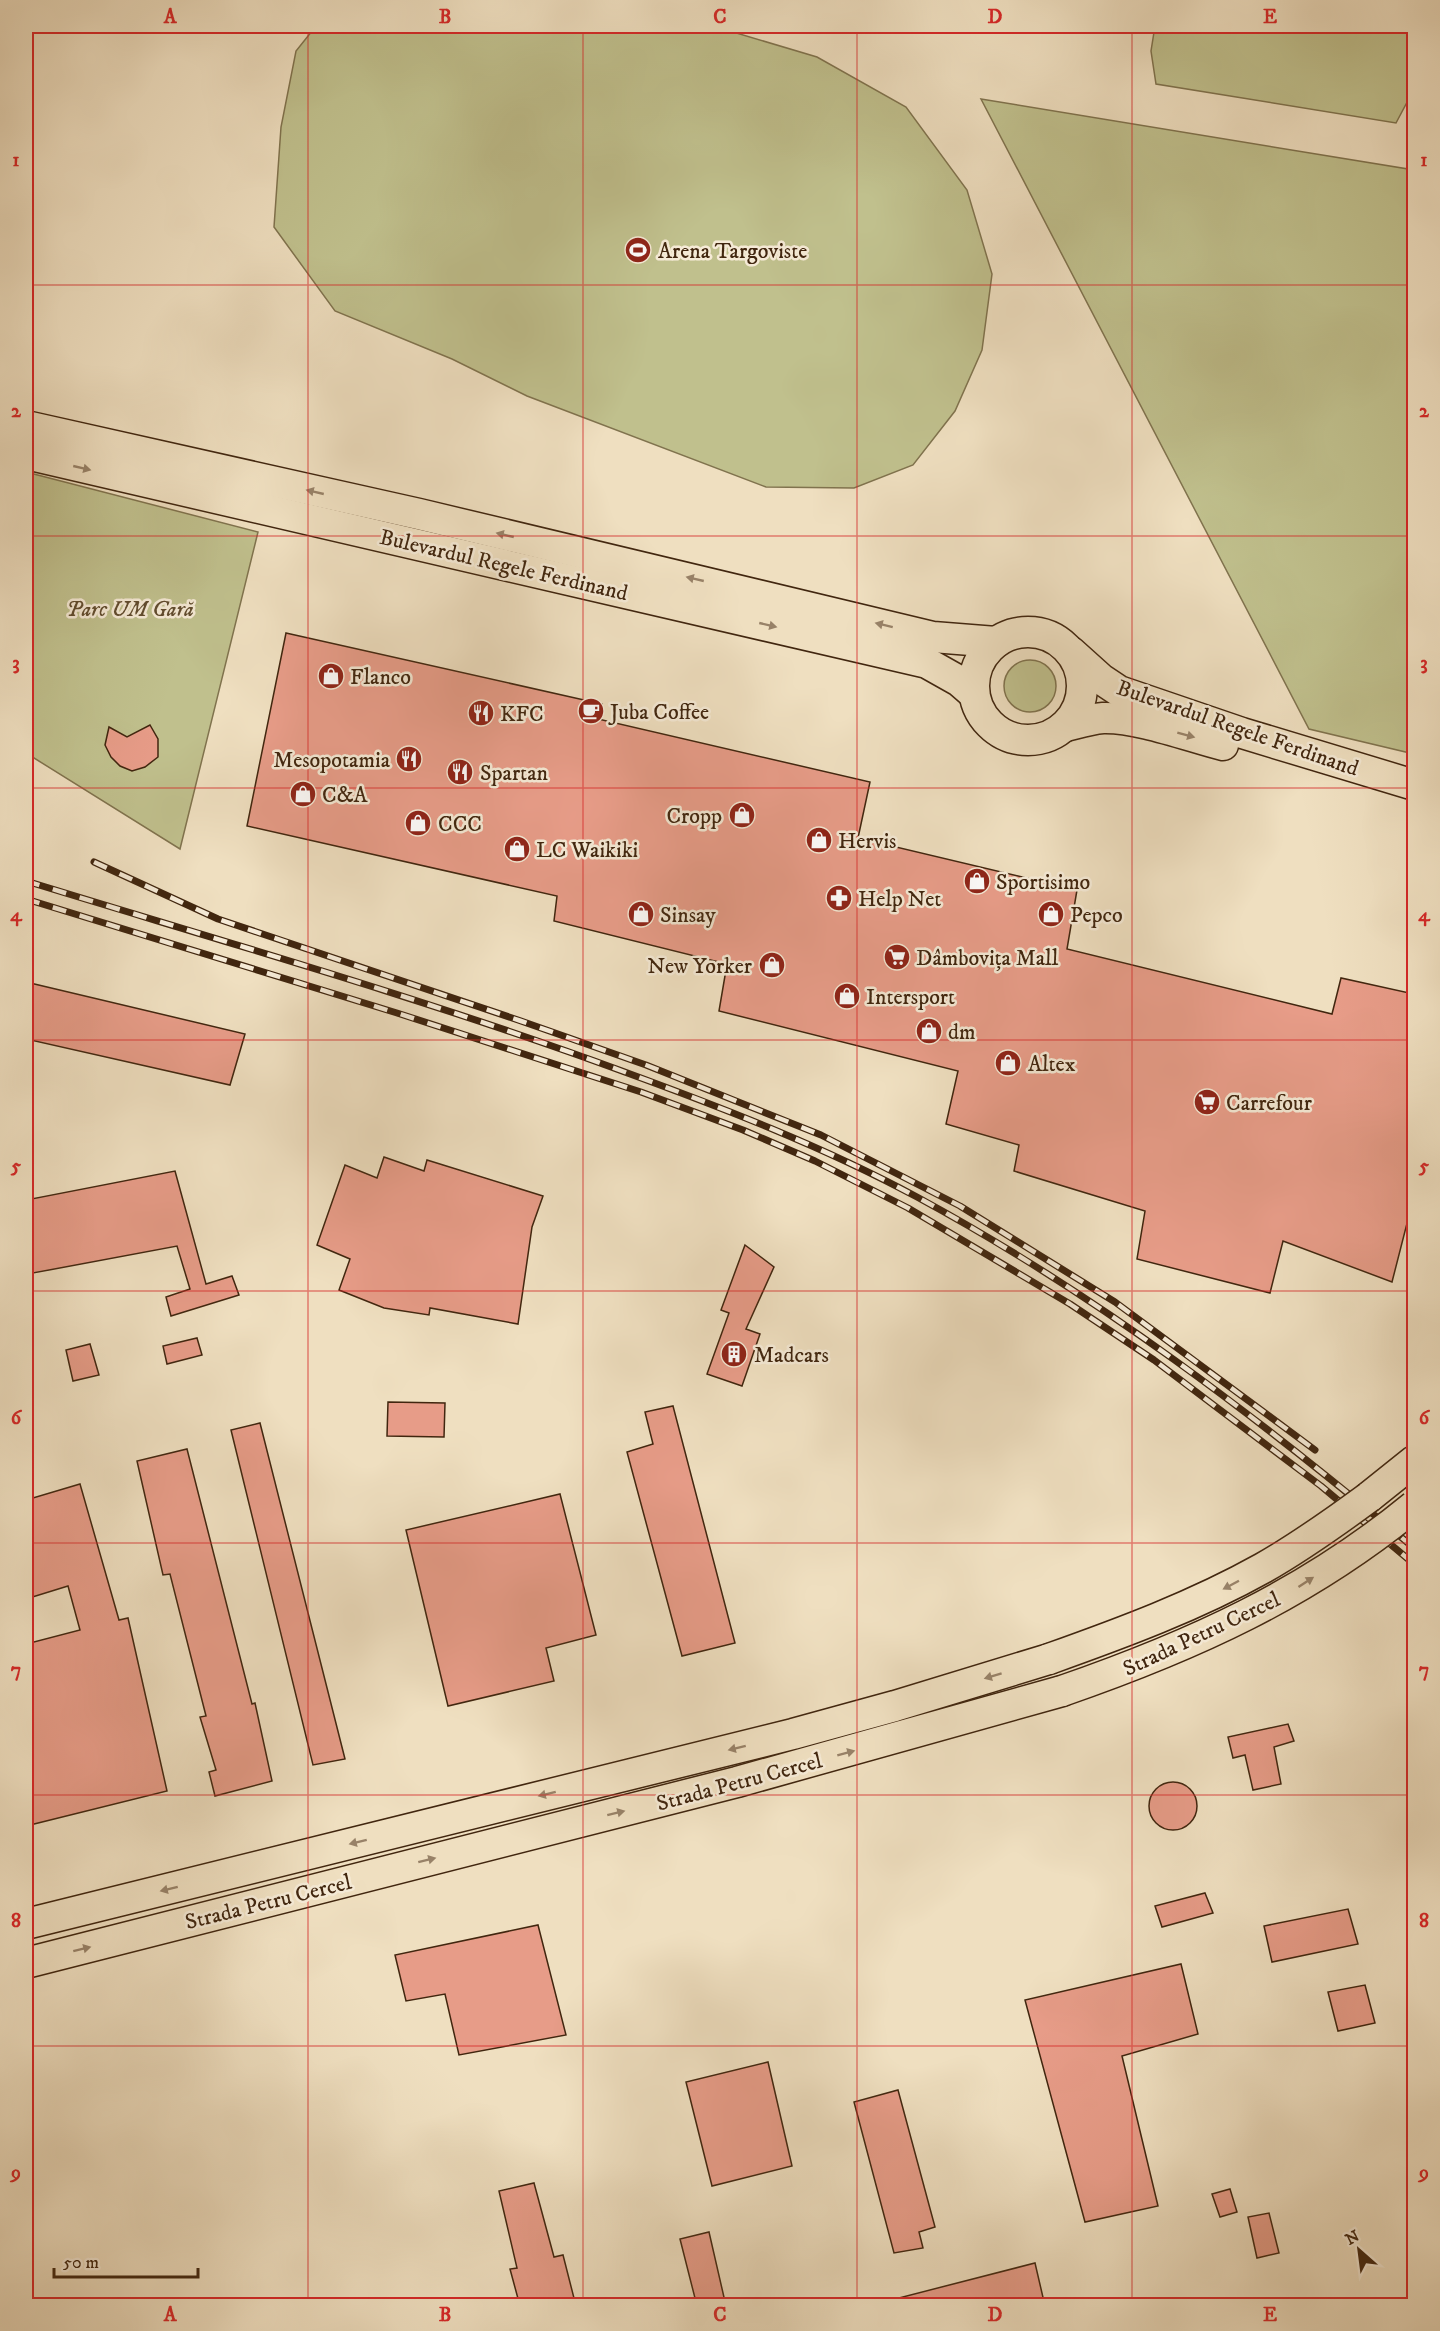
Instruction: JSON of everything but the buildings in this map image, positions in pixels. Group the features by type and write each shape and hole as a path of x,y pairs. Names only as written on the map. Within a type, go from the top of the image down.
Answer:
{"main road":[{"name":"Bulevardul Regele Ferdinand","path":"26,426 419,514 941,638 996,642 1012,634 1029,632 1046,634 1059,641 1101,679 1119,690 1242,733 1414,785"},
{"name":"Bulevardul Regele Ferdinand","path":"26,454 927,663 959,681 974,694 978,710 987,723 1012,739 1040,740 1054,735 1075,715 1082,698 1083,683 1079,665 1071,652"},
{"path":"974,694 974,678 979,661 996,642"},
{"name":"Bulevardul Regele Ferdinand","path":"1066,726 1089,719 1129,720 1414,794"},
{"name":"Strada Petru Cercel","path":"26,1924 793,1734 895,1707 1049,1659 1165,1616 1218,1592 1273,1562 1320,1532 1414,1461"},
{"name":"Strada Petru Cercel","path":"26,1963 738,1782 1062,1691 1118,1672 1235,1622 1284,1596 1338,1561 1414,1506"},
{"path":"322,1851 330,1886"}],"green space":[{"name":"Arena Targoviste","path":"316,26 713,26 817,57 906,107 967,190 992,274 982,350 955,411 913,465 854,488 766,487 527,396 452,359 335,311 274,227 281,127 296,51"},
{"path":"1155,26 1414,26 1414,89 1396,123 1156,84 1151,51"},
{"path":"981,99 1414,170 1414,754 1309,729"},
{"name":"Parc UM Gară","path":"26,472 258,532 180,849 26,753"},
{"path":"1030,660 1040,662 1048,668 1054,676 1056,686 1054,696 1048,704 1040,710 1030,712 1020,710 1012,704 1006,696 1004,686 1006,676 1012,668 1020,662"}],"railway":[{"path":"94,862 218,919 646,1065 821,1135 960,1206 1115,1302 1315,1450"},
{"path":"26,881 325,972 548,1045 735,1114 809,1144 881,1178 983,1235 1112,1316 1235,1405 1414,1548"},
{"path":"26,899 397,1013 641,1092 743,1130 815,1161 908,1208 1070,1304 1154,1360 1321,1486 1414,1564"}],"place":[{"name":"Arena Targoviste","path":"638,250"},
{"name":"Flanco","path":"331,676"},
{"name":"Juba Coffee","path":"591,711"},
{"name":"KFC","path":"481,713"},
{"name":"Mesopotamia","path":"409,759"},
{"name":"Spartan","path":"460,772"},
{"name":"C&A","path":"303,794"},
{"name":"Cropp","path":"742,815"},
{"name":"CCC","path":"418,823"},
{"name":"Hervis","path":"819,840"},
{"name":"LC Waikiki","path":"517,849"},
{"name":"Sportisimo","path":"977,881"},
{"name":"Help Net","path":"839,898"},
{"name":"Sinsay","path":"641,914"},
{"name":"Pepco","path":"1051,914"},
{"name":"Dâmbovița Mall","path":"897,957"},
{"name":"New Yorker","path":"772,965"},
{"name":"Intersport","path":"847,996"},
{"name":"dm","path":"929,1031"},
{"name":"Altex","path":"1008,1063"},
{"name":"Carrefour","path":"1207,1102"},
{"name":"Madcars","path":"734,1354"}]}
